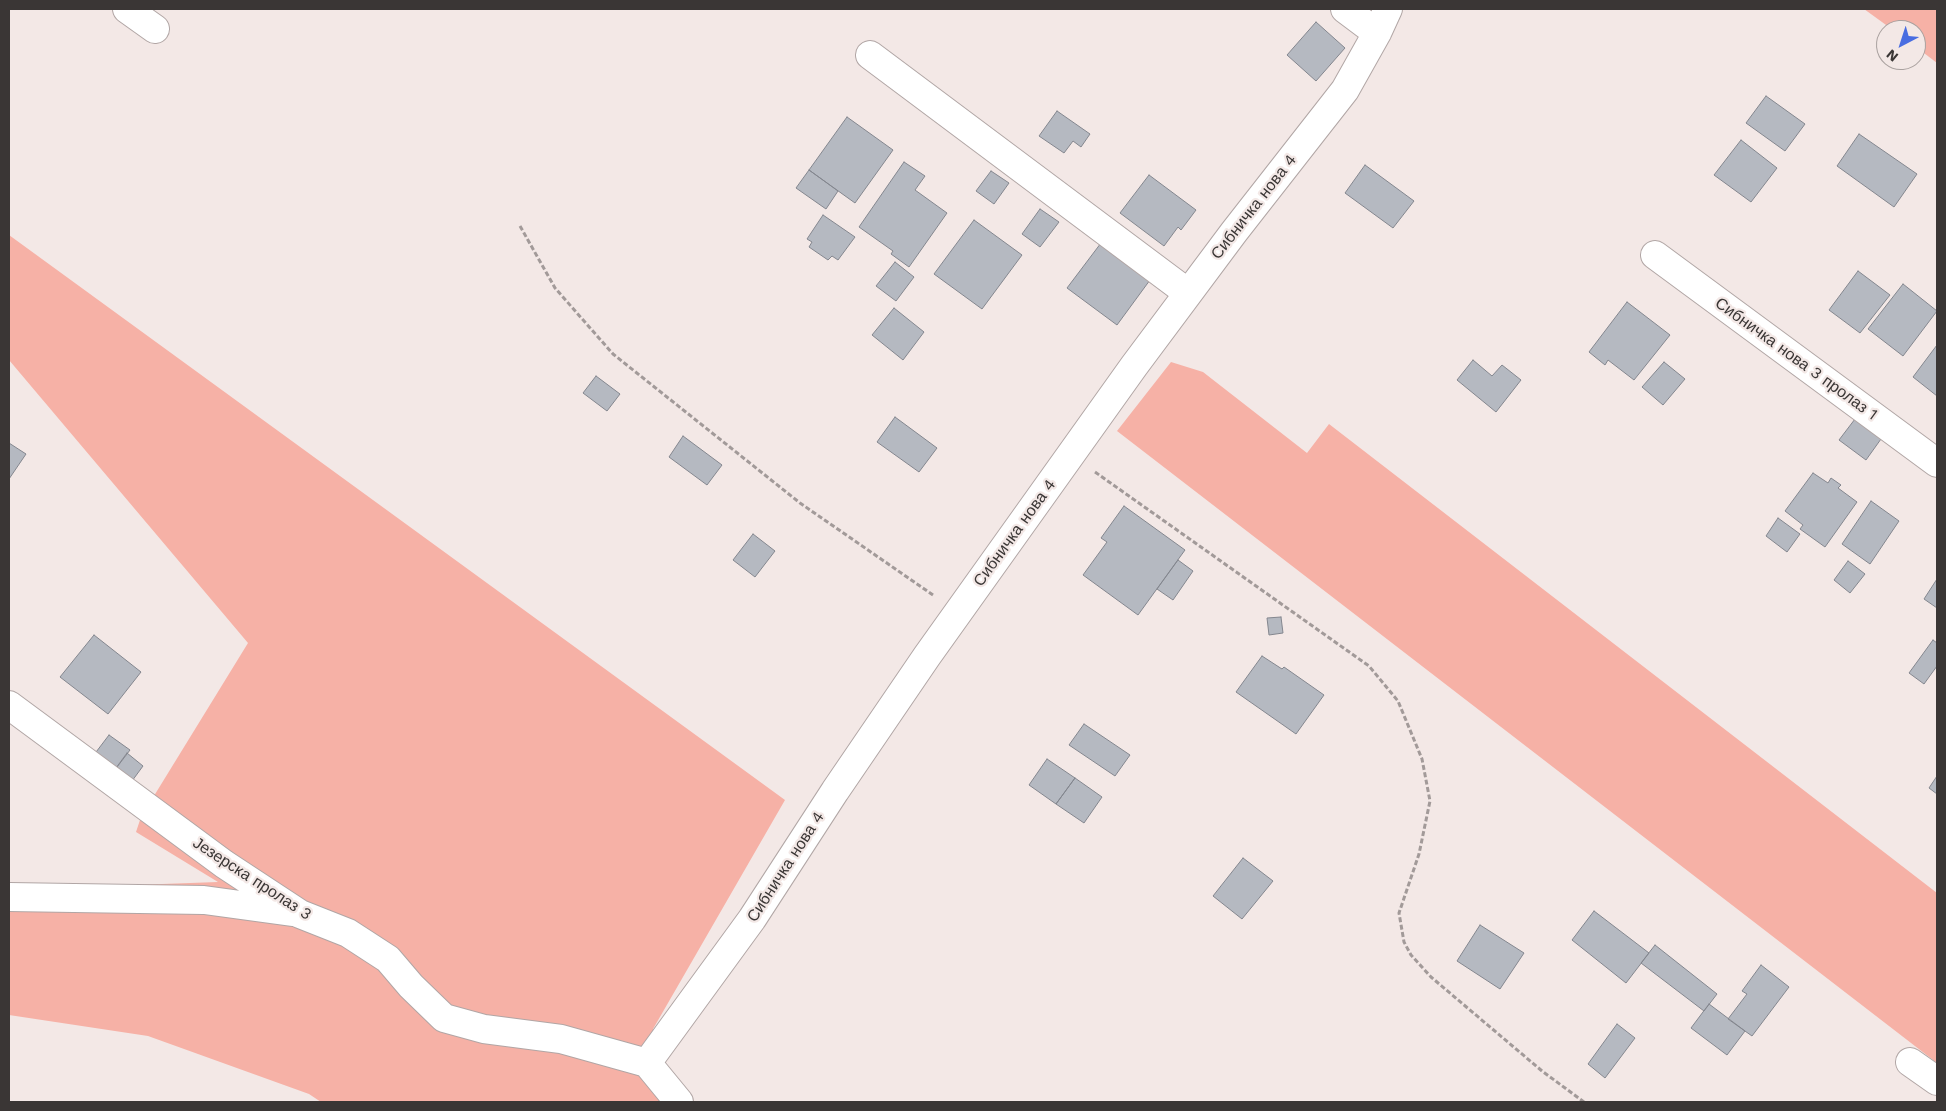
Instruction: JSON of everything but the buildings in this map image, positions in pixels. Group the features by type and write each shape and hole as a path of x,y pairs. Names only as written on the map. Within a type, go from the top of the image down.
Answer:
{"street":[{"path":"127,9 155,29"},
{"path":"1345,9 1377,33"},
{"name":"Сибничка нова 4","path":"647,1063 752,919 840,784 958,612 1188,294 1345,90 1377,33 1388,9"},
{"path":"870,55 1188,294"},
{"name":"Сибничка нова 3 пролаз 1","path":"1655,255 1937,463"},
{"name":"Језерска пролаз 3","path":"9,705 224,864 300,914 348,933 388,959 411,986 444,1018 484,1029 561,1039 647,1063"},
{"path":"9,897 204,900 300,914"},
{"path":"1910,1062 1937,1081"},
{"path":"647,1063 679,1102"}],"path":[{"path":"520,226 555,288 613,354 800,503 958,612"},
{"path":"1071,455 1369,666 1398,701 1422,759 1430,802 1419,854 1399,913 1404,942 1411,955 1431,977 1542,1071 1584,1102"}],"shaded area":[{"path":"1864,9 1937,9 1937,63 1926,55 1926,20 1879,20"},
{"path":"9,235 785,800 653,1029 661,1089 671,1102 321,1102 309,1094 148,1036 9,1015 9,882 22,889 218,882 136,832 141,817 248,643 9,360"},
{"path":"1171,362 1203,372 1307,453 1329,424 1937,893 1937,1063 1117,431"}]}
